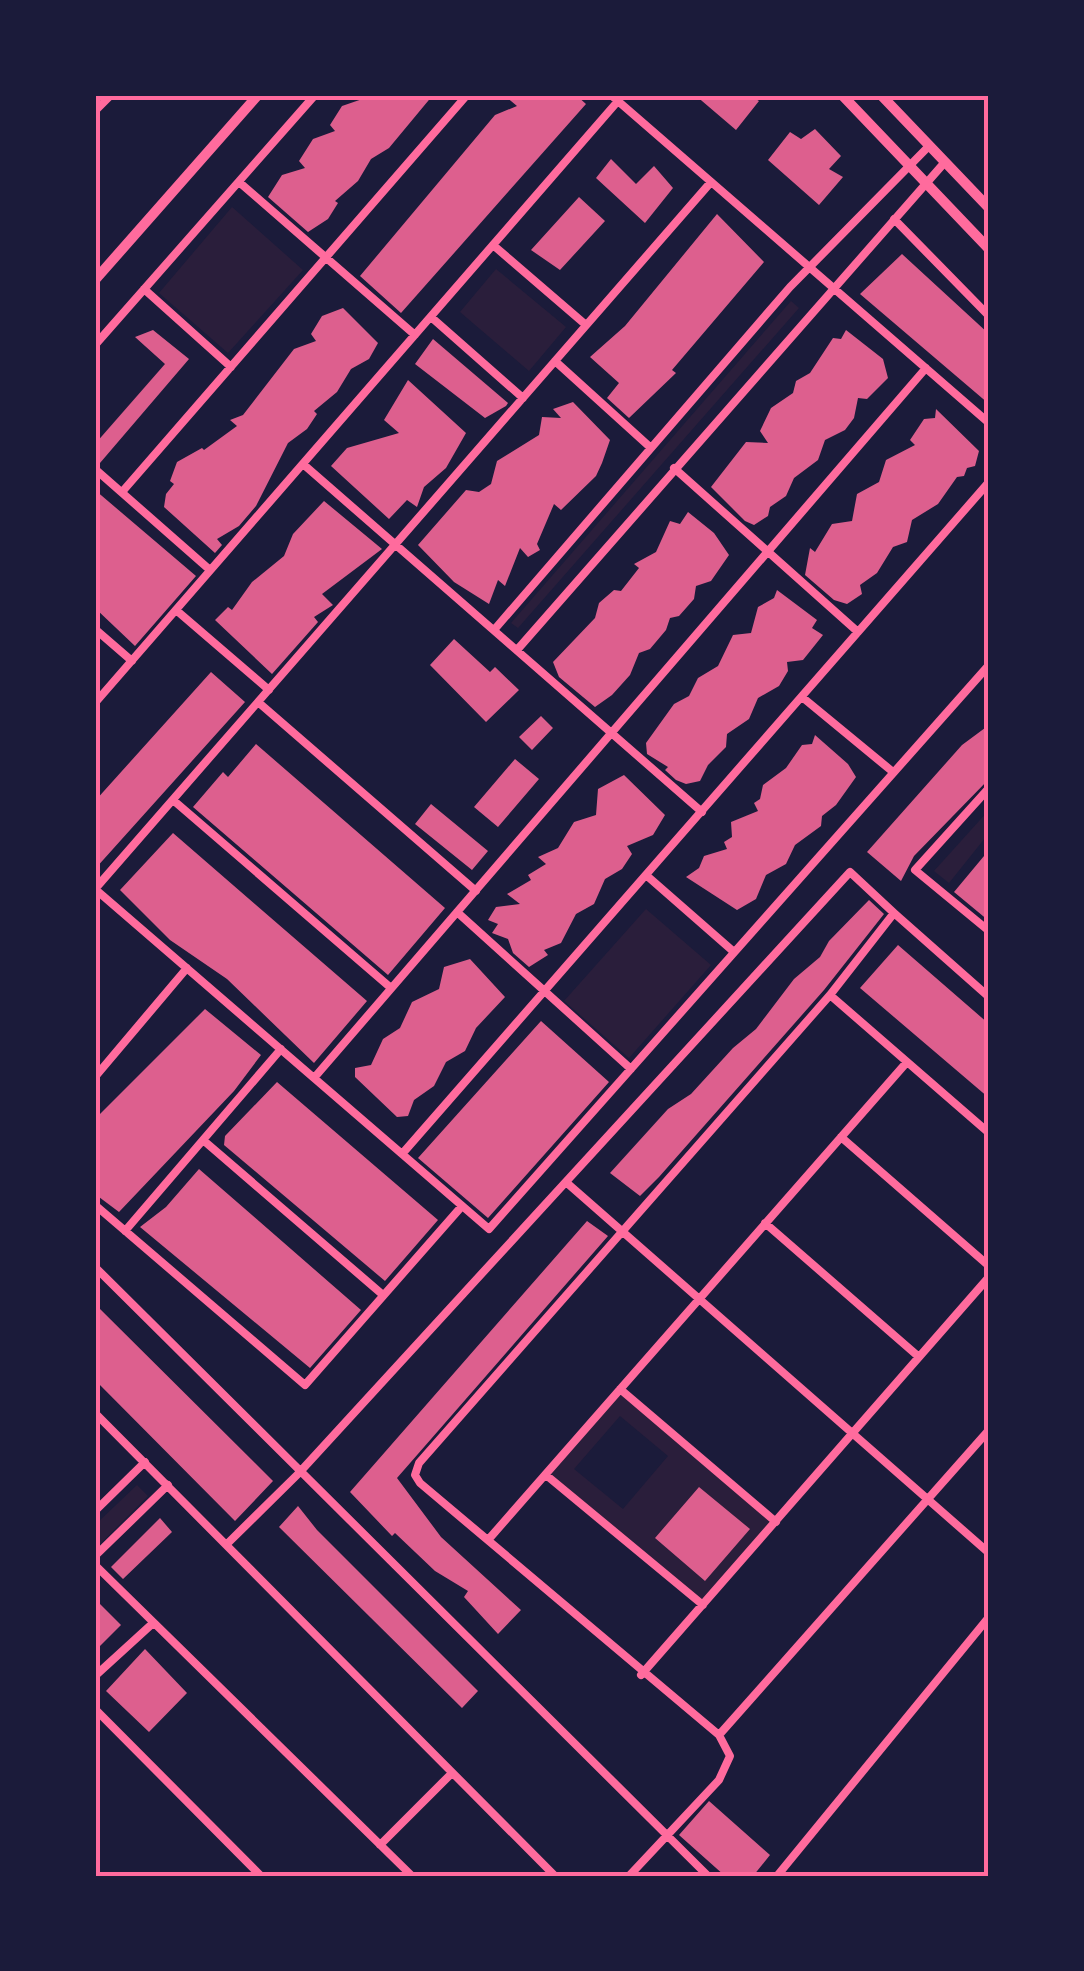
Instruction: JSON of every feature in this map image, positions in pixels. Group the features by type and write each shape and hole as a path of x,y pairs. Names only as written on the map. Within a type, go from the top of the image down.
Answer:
{"street":[{"path":"95,111 111,95"},
{"path":"95,280 258,95"},
{"path":"95,345 316,95"},
{"path":"122,492 466,95"},
{"path":"842,95 989,249"},
{"path":"881,95 989,208"},
{"path":"95,703 493,245 614,98 989,423"},
{"path":"494,630 808,266 929,146"},
{"path":"516,650 944,162"},
{"path":"239,182 415,335"},
{"path":"711,182 95,889 489,1229 989,665"},
{"path":"894,218 989,316"},
{"path":"493,245 586,325"},
{"path":"144,289 231,367"},
{"path":"431,317 523,398"},
{"path":"555,361 651,448"},
{"path":"314,1078 926,368"},
{"path":"303,464 702,812"},
{"path":"674,468 858,632"},
{"path":"95,469 210,570"},
{"path":"402,1154 989,482"},
{"path":"176,610 269,690"},
{"path":"95,629 132,661"},
{"path":"802,697 893,772"},
{"path":"258,702 476,890"},
{"path":"989,788 915,870 989,931"},
{"path":"173,800 391,988"},
{"path":"228,1543 298,1474 850,872 989,997"},
{"path":"646,875 734,952"},
{"path":"457,912 632,1070"},
{"path":"629,1876 728,1768 730,1756 718,1736 415,1475 420,1463 830,995 894,913"},
{"path":"95,1076 187,968"},
{"path":"830,995 989,1133"},
{"path":"125,1230 281,1050"},
{"path":"488,1540 907,1062"},
{"path":"841,1137 989,1266"},
{"path":"203,1140 383,1295"},
{"path":"566,1184 989,1553"},
{"path":"95,1205 305,1384 462,1206"},
{"path":"764,1223 919,1357"},
{"path":"95,1268 298,1474 708,1876"},
{"path":"642,1674 989,1277"},
{"path":"620,1389 776,1522"},
{"path":"95,1413 228,1543 450,1775 555,1876"},
{"path":"718,1736 989,1430"},
{"path":"95,1511 144,1462"},
{"path":"546,1474 704,1605"},
{"path":"95,1556 168,1485"},
{"path":"95,1565 412,1876"},
{"path":"778,1876 989,1617"},
{"path":"95,1676 152,1624"},
{"path":"95,1709 262,1876"},
{"path":"380,1845 450,1775"}],"shaded area":[{"path":"232,207 303,270 228,353 159,293"},
{"path":"496,269 566,327 529,371 460,312"},
{"path":"791,301 799,308 518,628 511,623"},
{"path":"989,810 989,833 949,883 934,871"},
{"path":"646,909 711,965 629,1058 564,1001"},
{"path":"620,1389 776,1522 703,1605 546,1475","holes":["620,1416 668,1456 623,1509 574,1469","699,1488 705,1581 655,1538"]},
{"path":"137,1485 148,1496 95,1549 95,1525"}],"building":[{"path":"374,95 433,95 389,148 371,159 358,181 335,201 338,203 328,219 308,232 268,197 282,175 305,168 299,161 313,139 335,131 330,125 342,106"},
{"path":"504,95 576,95 586,104 401,313 360,276 495,115 517,106"},
{"path":"695,95 749,95 759,101 736,130"},
{"path":"815,129 841,156 829,169 843,177 819,205 768,160 790,132 801,139"},
{"path":"611,159 636,184 654,166 673,188 645,223 596,178"},
{"path":"579,197 605,221 560,270 531,250"},
{"path":"717,214 764,262 672,370 676,373 629,418 607,398 619,383 590,357 625,326"},
{"path":"902,254 989,334 989,404 860,294"},
{"path":"343,308 378,343 369,359 351,369 337,392 314,411 317,414 307,429 288,443 256,506 239,526 217,539 222,545 215,553 164,507 166,494 174,484 170,481 177,462 204,450 237,426 230,420 243,415 294,349 316,341 311,334 322,316"},
{"path":"153,330 189,359 100,463 95,462 95,444 165,364 135,337"},
{"path":"846,330 883,359 888,378 867,399 858,398 854,418 845,430 825,440 818,460 794,478 786,496 770,507 768,516 754,525 745,521 711,487 746,442 768,443 760,431 771,408 793,393 796,381 810,373 833,338 841,339"},
{"path":"433,339 508,403 506,406 485,418 415,364"},
{"path":"408,380 466,433 446,468 424,487 417,507 407,500 389,519 331,466 347,448 399,433 384,420"},
{"path":"573,402 610,440 602,463 596,476 561,510 554,504 537,544 540,550 528,557 520,548 505,586 498,580 489,604 454,582 418,545 466,490 479,492 491,484 497,461 539,435 542,417 561,418 553,409"},
{"path":"936,409 979,451 975,466 957,477 938,504 912,520 907,542 893,547 877,573 860,585 862,594 847,604 834,600 805,575 810,548 815,552 832,524 852,521 857,494 879,482 886,460 915,445 910,440 924,419 935,418"},
{"path":"95,490 196,576 135,646 95,608"},
{"path":"324,501 382,549 322,594 333,605 314,617 318,622 272,674 215,620 228,607 232,610 252,582 284,556 293,534"},
{"path":"688,512 714,533 729,555 711,581 696,586 694,599 679,616 670,618 666,630 650,649 639,653 630,675 595,707 559,677 553,662 595,618 599,603 614,590 621,591 639,568 634,564 656,552 670,521 680,524"},
{"path":"777,590 817,620 812,628 823,635 803,660 787,662 788,671 779,686 758,698 749,719 727,734 726,747 708,765 700,781 686,784 676,780 665,770 668,767 647,754 646,743 674,704 689,696 698,678 718,666 733,635 751,633 758,607 774,598"},
{"path":"454,639 490,672 495,667 519,690 486,722 430,665"},
{"path":"211,672 245,702 95,869 95,801"},
{"path":"541,716 553,728 532,750 519,737"},
{"path":"989,725 989,779 914,856 901,881 867,852 962,745"},
{"path":"815,735 848,764 856,777 836,805 822,816 821,826 795,845 786,864 766,875 756,899 737,910 686,877 699,868 704,856 727,849 724,842 732,837 731,822 758,811 754,803 760,799 763,785 786,768 802,745 812,744"},
{"path":"256,744 445,908 388,975 193,807 223,772 228,777"},
{"path":"515,759 539,779 498,827 474,807"},
{"path":"624,775 665,815 653,835 627,846 632,854 622,869 605,879 594,904 576,914 561,943 544,950 548,955 529,967 513,953 508,939 492,933 498,924 488,920 496,907 520,904 507,894 531,880 528,875 546,864 538,857 558,848 574,822 596,815 598,789"},
{"path":"431,804 488,851 472,870 415,824"},
{"path":"173,833 367,1001 314,1063 227,979 170,940 120,890"},
{"path":"989,850 989,921 954,892"},
{"path":"869,900 884,914 824,990 659,1177 640,1196 610,1173 668,1109 691,1094 756,1029 794,979 820,957 829,941"},
{"path":"898,945 989,1024 989,1098 860,988"},
{"path":"470,959 505,997 476,1028 465,1051 446,1062 434,1086 414,1100 408,1116 397,1117 355,1077 355,1068 371,1065 383,1039 400,1028 412,1002 439,989 444,967"},
{"path":"205,1009 261,1055 234,1091 119,1212 95,1194 95,1119"},
{"path":"541,1021 609,1082 488,1218 418,1158"},
{"path":"277,1082 438,1220 385,1281 224,1145 225,1136"},
{"path":"199,1169 361,1310 310,1368 140,1227 166,1207"},
{"path":"587,1221 608,1236 397,1478 441,1537 521,1610 498,1634 464,1597 468,1591 435,1571 395,1533 392,1536 350,1492"},
{"path":"95,1304 273,1481 235,1521 95,1380"},
{"path":"699,1487 750,1529 705,1581 655,1538"},
{"path":"298,1506 317,1530 478,1691 462,1708 279,1527"},
{"path":"160,1518 172,1532 123,1579 111,1567"},
{"path":"95,1599 121,1625 95,1651"},
{"path":"145,1649 187,1693 149,1732 106,1691"},
{"path":"709,1801 770,1855 753,1876 725,1876 679,1835"}]}
